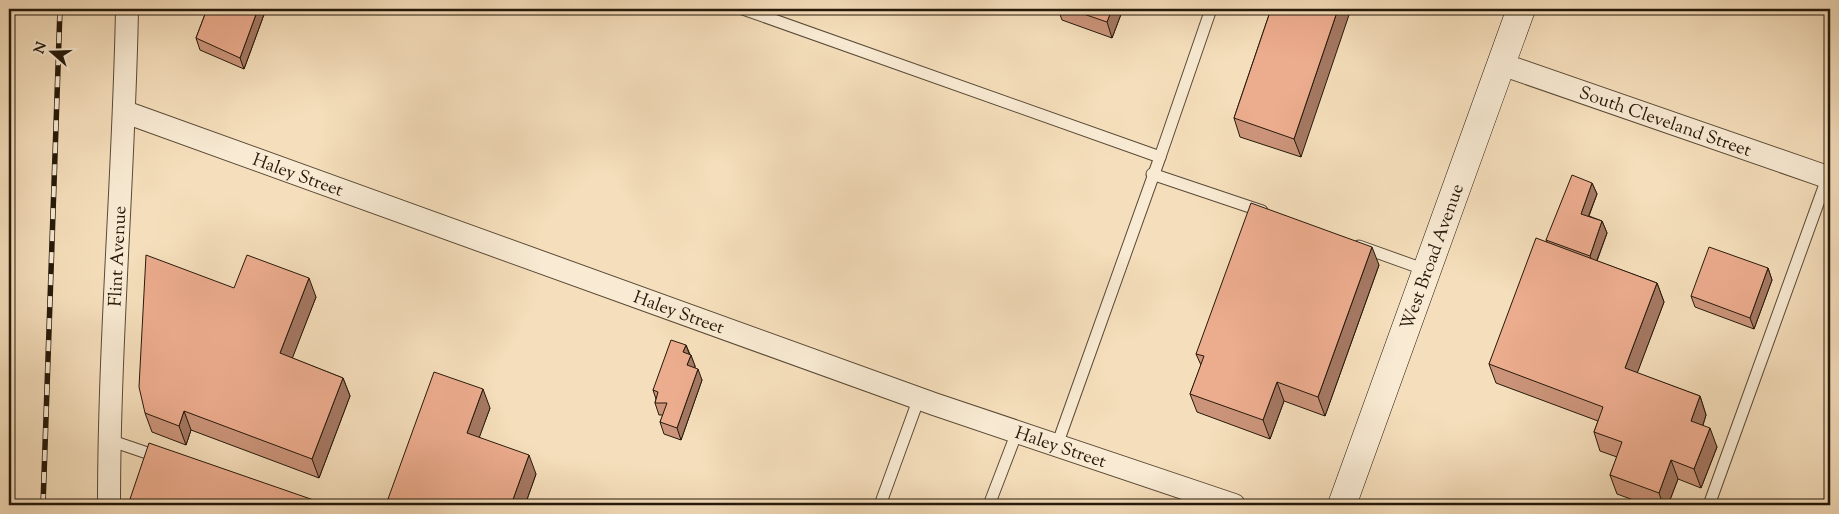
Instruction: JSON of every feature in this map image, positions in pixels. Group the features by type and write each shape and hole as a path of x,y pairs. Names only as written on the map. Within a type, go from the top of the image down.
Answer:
{"main road":[{"name":"West Broad Avenue","path":"1342,505 1520,9"}],"street":[{"name":"Flint Avenue","path":"109,505 109,440 125,112 127,9"},
{"name":"South Cleveland Street","path":"1501,64 1829,176"},
{"name":"Haley Street","path":"125,112 919,398 1234,505"}],"lane":[{"path":"743,9 1160,157"},
{"path":"1057,445 1211,9"},
{"path":"1152,174 1270,214"},
{"path":"1709,505 1829,176"},
{"path":"1344,240 1426,270"},
{"path":"880,505 919,398"},
{"path":"989,505 1017,432"},
{"path":"109,440 174,463"}],"building":[{"path":"207,9 258,9 240,58 196,38"},
{"path":"1069,9 1112,9 1107,22"},
{"path":"1271,9 1338,9 1294,139 1234,118"},
{"path":"1572,175 1592,183 1581,214 1602,221 1590,256 1546,240"},
{"path":"1251,203 1372,247 1318,397 1277,382 1263,420 1190,394 1204,356 1196,354"},
{"path":"1536,238 1657,283 1625,368 1700,396 1691,421 1710,428 1694,469 1671,460 1659,493 1610,475 1622,442 1594,432 1603,407 1489,364"},
{"path":"1709,247 1768,268 1750,318 1691,296"},
{"path":"146,255 234,288 247,255 309,278 280,353 343,378 312,459 184,411 179,426 145,413 139,387"},
{"path":"671,340 686,345 683,352 691,355 687,365 698,369 677,428 660,422 667,403 655,403 658,392 653,390"},
{"path":"434,372 483,389 467,433 529,455 511,505 406,505 388,499"},
{"path":"149,443 328,505 128,505"},
{"path":"1452,501 1464,505 1451,505"}],"railway":[{"path":"43,505 60,9"}]}
